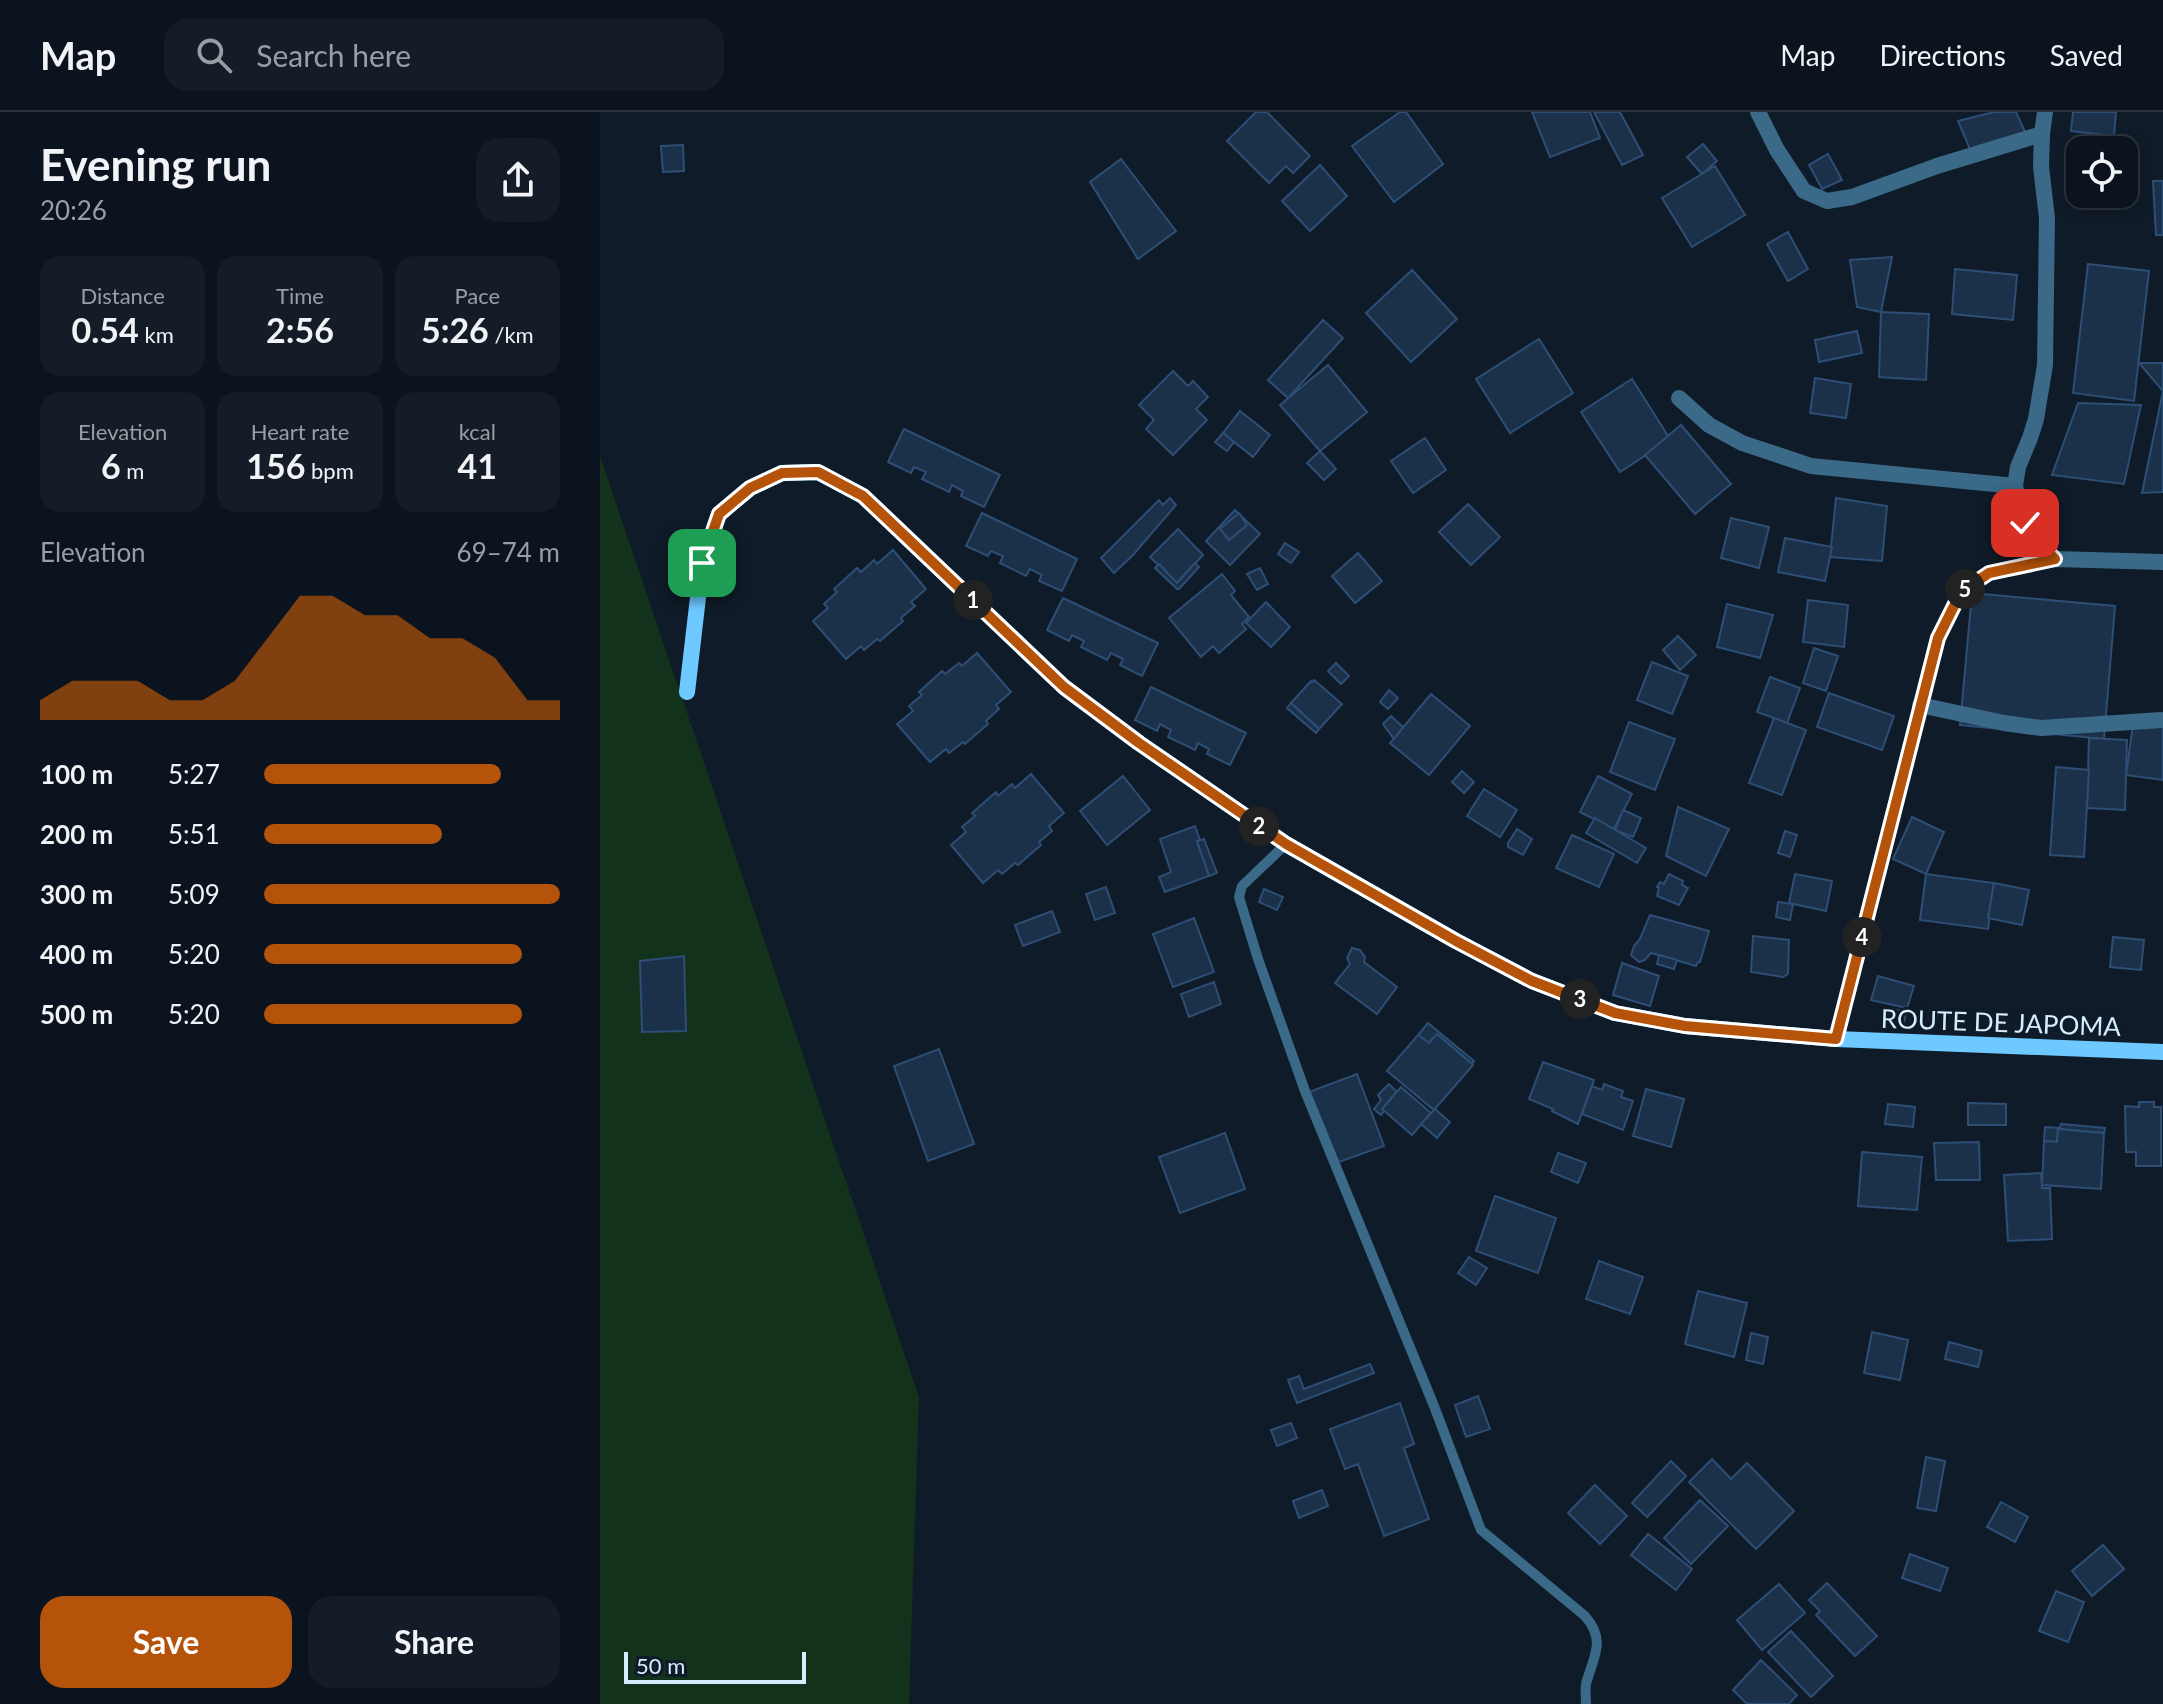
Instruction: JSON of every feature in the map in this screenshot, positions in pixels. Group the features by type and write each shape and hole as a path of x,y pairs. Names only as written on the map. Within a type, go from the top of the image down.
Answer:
{"street":[{"path":"1758,112 1777,150 1804,191 1827,201 1852,197 1937,166 2042,134"},
{"path":"2045,112 2041,167 2047,218 2045,365 2036,419 2018,467 2015,486 2025,523 2033,537 2055,559"},
{"path":"1679,398 1709,425 1742,443 1811,466 2015,486"},
{"name":"ROUTE DE JAPOMA","path":"687,692 702,563 719,514 750,488 782,473 818,472 863,496 1064,687 1139,743 1286,844 1532,981 1615,1013 1685,1026 1836,1039 2163,1052"},
{"path":"1836,1039 1938,638 1961,592 1989,573 2055,559 2163,562"},
{"path":"1920,705 2041,728 2161,720"}],"lane":[{"path":"1286,844 1242,886 1239,897 1258,959 1305,1091 1434,1406 1475,1519 1481,1530 1592,1624 1596,1636 1596,1661 1586,1686 1586,1704"}],"green space":[{"path":"600,456 919,1397 909,1704 600,1704"}],"building":[{"path":"1256,112 1267,112 1310,156 1293,173 1286,166 1269,183 1227,141"},
{"path":"1400,112 1406,112 1443,164 1394,202 1352,146"},
{"path":"1532,112 1590,112 1600,138 1550,157"},
{"path":"1594,112 1620,112 1643,155 1622,165"},
{"path":"1994,112 2016,112 2025,132 1972,154 1958,121"},
{"path":"2073,112 2116,112 2114,136 2071,131"},
{"path":"1703,144 1717,161 1702,174 1687,157"},
{"path":"683,145 684,171 663,172 661,146"},
{"path":"1828,154 1842,180 1822,189 1809,165"},
{"path":"1121,159 1176,231 1138,259 1090,182"},
{"path":"1320,165 1347,196 1310,231 1282,201"},
{"path":"1715,166 1745,215 1692,247 1662,198"},
{"path":"2153,181 2163,181 2163,235 2156,235"},
{"path":"1788,232 1808,269 1788,281 1767,244"},
{"path":"1892,257 1881,312 1857,307 1850,260"},
{"path":"2088,264 2149,271 2134,401 2073,393"},
{"path":"1955,269 2017,275 2013,320 1952,314"},
{"path":"1412,270 1457,319 1411,362 1366,313"},
{"path":"1881,312 1929,314 1926,380 1879,377"},
{"path":"1323,320 1343,338 1288,398 1268,380"},
{"path":"1857,331 1862,353 1819,362 1815,340"},
{"path":"1539,339 1573,393 1510,433 1476,379"},
{"path":"2139,363 2163,363 2163,391"},
{"path":"1328,365 1367,412 1320,451 1280,405"},
{"path":"1173,371 1188,386 1193,381 1208,397 1196,409 1207,420 1173,455 1146,429 1154,420 1139,405"},
{"path":"1815,378 1851,384 1846,418 1810,413"},
{"path":"1632,379 1670,439 1620,472 1581,412"},
{"path":"2163,391 2163,492 2142,493"},
{"path":"2078,403 2141,405 2124,484 2052,475"},
{"path":"1240,411 1270,435 1253,457 1223,433"},
{"path":"1681,425 1731,484 1695,514 1645,455"},
{"path":"904,429 1000,475 984,507 961,496 963,491 952,485 949,492 922,479 926,472 914,467 911,473 888,462"},
{"path":"1223,433 1234,442 1227,451 1215,442"},
{"path":"1425,438 1446,470 1413,493 1391,461"},
{"path":"1320,451 1336,469 1324,480 1307,463"},
{"path":"1170,498 1176,505 1114,573 1101,558 1159,500 1163,505"},
{"path":"1836,498 1887,506 1882,561 1830,557"},
{"path":"1468,504 1500,537 1471,565 1439,532"},
{"path":"1235,510 1260,534 1230,565 1206,541"},
{"path":"982,513 1077,559 1062,591 1039,581 1042,575 1030,569 1026,576 1000,563 1003,556 991,551 988,556 966,546"},
{"path":"1239,513 1247,525 1229,540 1220,529"},
{"path":"1731,518 1769,527 1759,568 1721,558"},
{"path":"1178,529 1203,555 1177,583 1150,557"},
{"path":"1785,538 1832,547 1825,581 1778,572"},
{"path":"1285,543 1299,552 1291,563 1278,554"},
{"path":"893,550 926,589 911,602 915,606 901,618 903,621 880,641 877,639 864,650 861,646 846,659 813,621 828,608 824,604 837,592 834,589 857,568 861,572 874,560 877,564"},
{"path":"1358,553 1382,581 1355,603 1332,576"},
{"path":"1195,563 1199,567 1179,589 1155,568 1159,564 1177,583"},
{"path":"1260,568 1268,584 1257,590 1247,574"},
{"path":"1222,574 1235,591 1231,595 1249,617 1242,624 1246,629 1219,653 1213,646 1201,657 1169,618"},
{"path":"1972,593 2115,606 2104,739 1960,725"},
{"path":"1063,598 1158,643 1142,676 1120,665 1123,659 1111,653 1107,660 1081,647 1084,641 1072,635 1069,641 1047,630"},
{"path":"1808,600 1848,605 1844,647 1803,642"},
{"path":"1266,602 1290,627 1271,647 1246,623"},
{"path":"1727,604 1773,615 1760,658 1717,647"},
{"path":"1678,636 1696,655 1680,670 1663,650"},
{"path":"1814,648 1838,656 1826,691 1803,683"},
{"path":"977,653 1011,692 996,705 999,709 986,721 988,724 965,744 963,742 949,753 946,749 930,762 897,724 913,711 909,706 922,695 919,692 942,671 945,674 959,663 962,666"},
{"path":"1652,662 1688,676 1672,714 1637,700"},
{"path":"1336,663 1349,676 1341,684 1328,671"},
{"path":"1770,677 1800,688 1787,723 1757,712"},
{"path":"1314,680 1342,704 1319,729 1291,703"},
{"path":"1151,687 1246,733 1230,765 1207,754 1209,749 1198,743 1195,750 1168,737 1171,730 1160,724 1157,731 1135,720"},
{"path":"1389,690 1398,698 1388,709 1380,702"},
{"path":"1829,693 1894,716 1882,750 1817,727"},
{"path":"1431,694 1470,726 1429,775 1390,743"},
{"path":"1291,703 1319,729 1316,733 1287,708"},
{"path":"1391,716 1403,727 1394,739 1383,724"},
{"path":"2134,717 2163,721 2163,780 2126,775"},
{"path":"1774,718 1806,730 1782,795 1749,783"},
{"path":"1629,722 1675,739 1655,790 1610,772"},
{"path":"2089,738 2127,740 2125,810 2087,808"},
{"path":"2056,767 2089,770 2084,857 2050,855"},
{"path":"1462,771 1474,782 1464,793 1452,782"},
{"path":"1031,774 1064,813 1049,826 1052,831 1039,842 1041,845 1018,865 1015,863 1002,874 998,870 983,883 951,845 966,832 962,827 975,816 972,813 996,792 998,796 1012,784 1015,788"},
{"path":"1123,776 1150,810 1107,845 1080,811"},
{"path":"1598,776 1632,794 1614,829 1580,812"},
{"path":"1484,789 1517,810 1500,837 1467,816"},
{"path":"1678,807 1729,829 1706,876 1666,856"},
{"path":"1623,810 1641,818 1633,837 1615,830"},
{"path":"1912,817 1944,832 1926,874 1893,859"},
{"path":"1595,818 1646,848 1637,863 1586,833"},
{"path":"1195,826 1209,876 1165,892 1159,877 1171,872 1160,839"},
{"path":"1517,829 1532,839 1523,855 1508,847"},
{"path":"1785,831 1797,835 1790,857 1778,853"},
{"path":"1572,835 1614,854 1599,887 1556,868"},
{"path":"1204,839 1217,873 1209,876 1197,841"},
{"path":"1669,874 1683,881 1682,885 1688,888 1679,905 1657,896 1657,887 1660,882 1664,884"},
{"path":"1795,874 1832,881 1826,911 1789,903"},
{"path":"1926,874 1994,883 1988,929 1920,920"},
{"path":"1994,883 2029,890 2022,925 1988,918"},
{"path":"1106,887 1115,913 1095,920 1086,894"},
{"path":"1264,889 1283,897 1277,910 1259,902"},
{"path":"1778,902 1793,904 1790,920 1776,917"},
{"path":"1052,911 1060,932 1023,946 1015,925"},
{"path":"1650,915 1709,931 1696,966 1651,953 1639,962 1631,955"},
{"path":"1194,918 1214,972 1173,987 1153,934"},
{"path":"1753,936 1789,940 1788,974 1783,977 1751,972"},
{"path":"2113,937 2144,940 2141,970 2110,967"},
{"path":"1352,948 1360,950 1365,957 1364,962 1397,987 1377,1014 1335,983 1350,964 1347,958"},
{"path":"1659,955 1677,960 1674,969 1657,964"},
{"path":"684,956 686,1031 642,1032 640,961"},
{"path":"1622,963 1659,976 1650,1006 1613,995"},
{"path":"1878,976 1914,986 1907,1008 1871,1000"},
{"path":"1214,982 1221,1004 1189,1017 1181,994"},
{"path":"1889,1008 1906,1012 1903,1028 1886,1025"},
{"path":"1428,1023 1474,1061 1472,1064 1437,1034 1429,1043 1418,1035"},
{"path":"1437,1034 1473,1065 1434,1110 1387,1071 1418,1035 1429,1043"},
{"path":"939,1049 974,1144 928,1161 894,1066"},
{"path":"1543,1062 1594,1080 1578,1124 1529,1099"},
{"path":"1357,1074 1384,1146 1336,1163 1309,1092"},
{"path":"1389,1084 1397,1092 1382,1109 1381,1115 1374,1109 1381,1100 1378,1095"},
{"path":"1604,1084 1623,1091 1621,1097 1633,1101 1623,1130 1582,1114 1592,1086 1602,1090"},
{"path":"1401,1087 1431,1113 1412,1135 1382,1109"},
{"path":"1646,1089 1684,1099 1671,1147 1633,1136"},
{"path":"2139,1102 2154,1102 2154,1107 2161,1107 2161,1166 2136,1166 2136,1152 2126,1152 2125,1106 2139,1107"},
{"path":"1968,1103 2006,1104 2006,1125 1968,1125"},
{"path":"1888,1104 1915,1107 1913,1127 1885,1124"},
{"path":"1435,1109 1450,1122 1437,1138 1421,1124"},
{"path":"2061,1124 2105,1128 2104,1133 2058,1129 2057,1142 2044,1141 2045,1127 2060,1128"},
{"path":"2058,1129 2104,1133 2101,1189 2042,1185 2044,1141 2057,1142"},
{"path":"1225,1133 1245,1189 1180,1213 1159,1157"},
{"path":"1979,1142 1980,1180 1936,1180 1934,1143"},
{"path":"1862,1152 1922,1157 1917,1210 1858,1206"},
{"path":"1558,1153 1586,1163 1578,1183 1551,1172"},
{"path":"2041,1173 2042,1188 2050,1188 2052,1239 2008,1241 2004,1175"},
{"path":"1495,1196 1556,1218 1538,1273 1476,1251"},
{"path":"1469,1257 1487,1268 1476,1285 1458,1273"},
{"path":"1599,1261 1643,1277 1630,1314 1586,1299"},
{"path":"1698,1291 1747,1303 1734,1357 1685,1344"},
{"path":"1872,1332 1908,1340 1900,1380 1864,1373"},
{"path":"1751,1333 1768,1337 1763,1364 1746,1360"},
{"path":"1949,1342 1982,1351 1978,1367 1945,1359"},
{"path":"1370,1364 1374,1373 1297,1403 1288,1380 1299,1376 1304,1389"},
{"path":"1478,1396 1490,1429 1466,1437 1455,1405"},
{"path":"1400,1403 1414,1444 1404,1448 1429,1519 1384,1536 1358,1464 1345,1469 1330,1429"},
{"path":"1291,1423 1297,1438 1277,1446 1271,1430"},
{"path":"1926,1457 1945,1461 1936,1511 1917,1508"},
{"path":"1712,1459 1731,1479 1747,1463 1794,1511 1756,1549 1689,1482"},
{"path":"1671,1461 1686,1476 1647,1517 1632,1503"},
{"path":"1595,1485 1627,1516 1600,1544 1568,1513"},
{"path":"1322,1490 1328,1506 1299,1518 1293,1501"},
{"path":"1700,1500 1728,1526 1691,1564 1664,1538"},
{"path":"2001,1502 2028,1517 2015,1542 1987,1527"},
{"path":"1648,1534 1692,1569 1676,1590 1631,1555"},
{"path":"2103,1545 2124,1569 2092,1596 2072,1571"},
{"path":"1910,1554 1948,1568 1940,1591 1902,1578"},
{"path":"1827,1583 1877,1636 1855,1656 1816,1615 1820,1611 1809,1600"},
{"path":"1779,1584 1805,1613 1762,1650 1737,1620"},
{"path":"2056,1591 2084,1602 2068,1642 2039,1631"},
{"path":"1791,1631 1833,1676 1811,1697 1768,1652"},
{"path":"1761,1660 1797,1695 1789,1704 1747,1704 1733,1690"}],"route":[{"path":"702,563 719,514 750,488 782,473 818,472 863,496 1064,687 1139,743 1286,844 1456,941 1532,981 1615,1013 1685,1026 1836,1039 1938,638 1961,592 1989,573 2055,559 2033,537 2025,523"}]}
